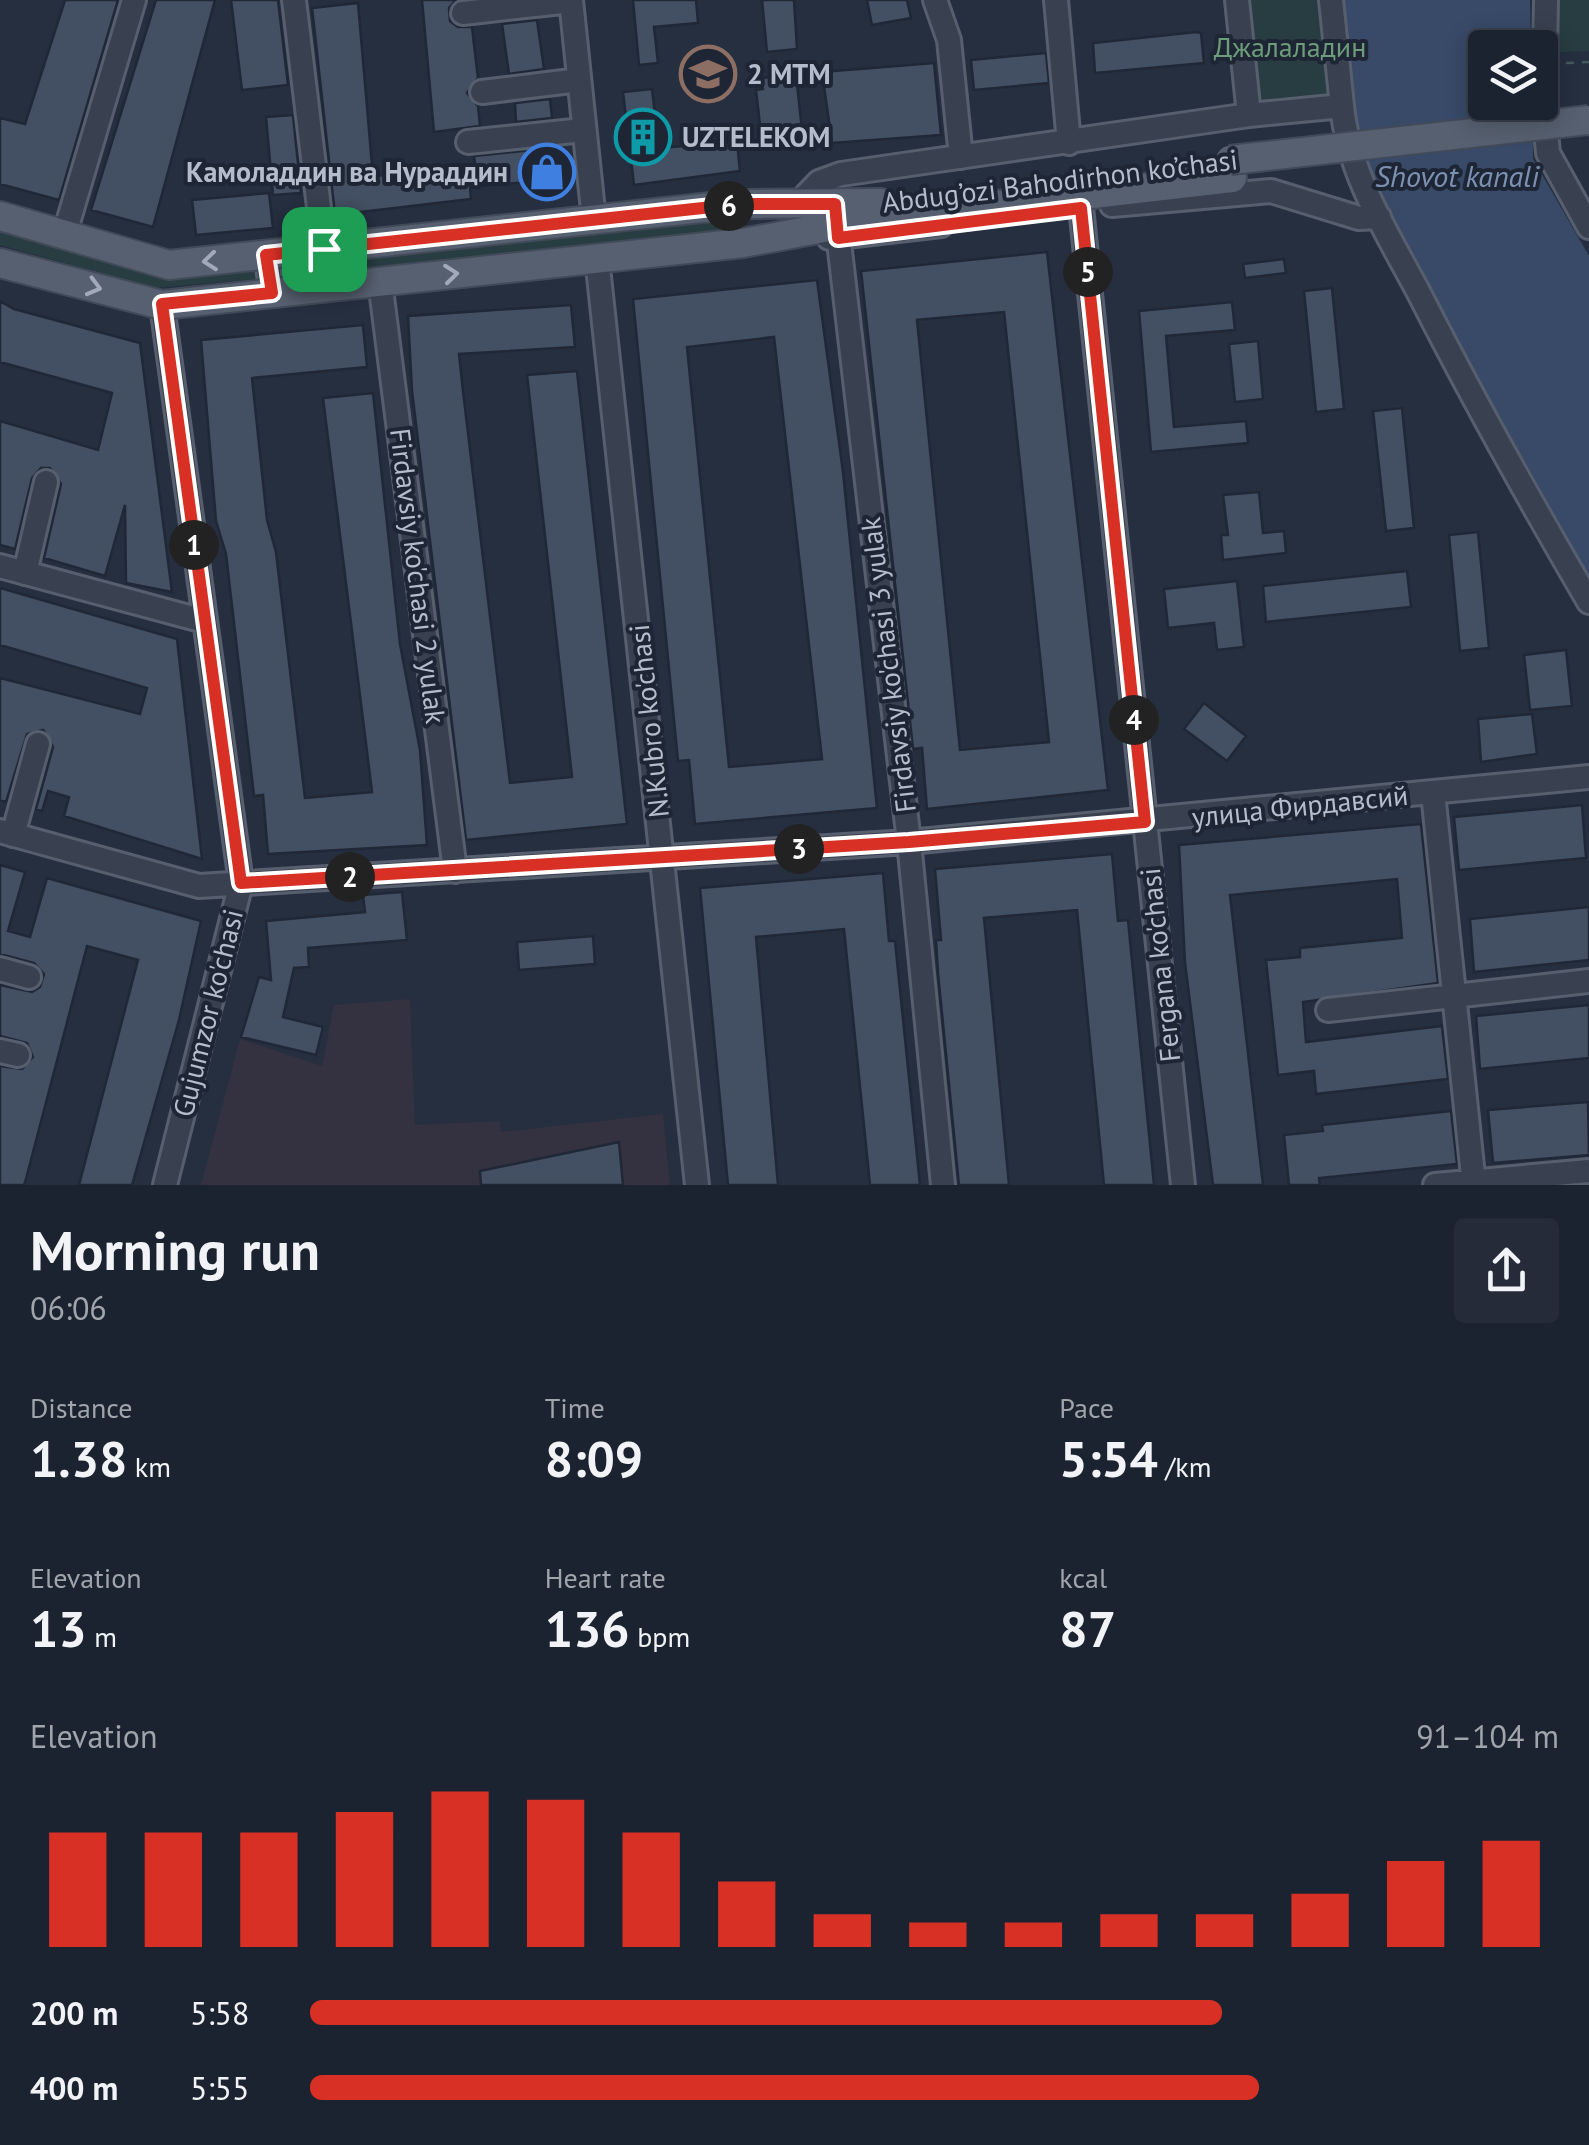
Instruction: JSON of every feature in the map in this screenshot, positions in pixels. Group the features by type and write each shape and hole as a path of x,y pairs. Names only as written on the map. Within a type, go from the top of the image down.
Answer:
{"main road":[{"name":"Abdug’ozi Bahodirhon ko’chasi","path":"1231,169 1589,120"},
{"name":"Abdug’ozi Bahodirhon ko’chasi","path":"0,263 162,304 743,242 836,223 864,205 1589,136"},
{"name":"Abdug’ozi Bahodirhon ko’chasi","path":"0,216 169,265 740,204 798,204 836,223"}],"street":[{"path":"64,236 134,0"},
{"path":"294,0 324,249"},
{"path":"936,0 949,40 960,157"},
{"path":"1056,0 1068,143"},
{"path":"1237,0 1248,115"},
{"path":"1331,0 1342,106 1359,180 1488,427 1589,602"},
{"path":"1545,30 1546,0"},
{"path":"463,12 571,1 594,220"},
{"path":"482,92 579,80"},
{"path":"798,204 820,182 840,174 1248,115 1342,106"},
{"path":"1547,120 1548,152 1589,226"},
{"path":"468,142 583,130"},
{"path":"836,223 1081,208 1270,191 1359,218 1379,217"},
{"name":"Fergana ko'chasi","path":"1081,208 1183,1185"},
{"name":"Firdavsiy ko'chasi 3 yulak","path":"836,223 909,842 943,1185"},
{"path":"266,255 272,293"},
{"name":"N.Kubro ko'chasi","path":"597,258 697,1185"},
{"name":"Firdavsiy ko'chasi 2 yulak","path":"380,281 455,871"},
{"name":"Gujumzor ko'chasi","path":"162,304 241,883 165,1185"},
{"path":"25,573 46,482"},
{"path":"0,566 204,621"},
{"path":"7,833 38,744"},
{"name":"улица Фирдавсий","path":"7,833 199,886 909,842 1589,777"},
{"path":"1433,793 1474,1183"},
{"path":"0,970 29,978"},
{"path":"1328,1010 1589,981"},
{"path":"1435,1185 1589,1171"}],"path":[{"path":"1558,64 1589,62"}],"shaded area":[{"path":"410,999 415,1125 500,1121 501,1132 663,1114 670,1185 201,1185 240,1039 322,1066 334,1005"}],"green space":[{"name":"Джалаладин","path":"1249,0 1324,0 1332,94 1258,102"},
{"path":"1540,0 1589,0 1589,51 1558,52 1558,30 1540,30"},
{"path":"731,218 733,233 283,276 280,271 282,266"},
{"path":"0,231 144,271 256,268 257,279 155,288 0,245"}],"water":[{"name":"Shovot kanali","path":"1344,0 1530,0 1531,30 1468,30 1468,120 1532,120 1533,159 1589,256 1589,576 1378,200 1354,118"}],"building":[{"path":"65,0 118,0 59,200 0,184 0,118 25,124"},
{"path":"156,0 215,0 153,227 91,210"},
{"path":"231,0 278,0 288,85 242,90"},
{"path":"422,0 456,0 449,8 450,21 458,27 472,27 478,78 467,93 478,106 480,126 434,132"},
{"path":"633,0 696,0 698,23 654,27 658,63 639,65"},
{"path":"762,0 794,0 797,49 767,52"},
{"path":"867,0 907,0 911,18 872,25"},
{"path":"358,3 373,176 422,173 475,164 474,156 560,147 562,179 470,187 471,199 335,215 312,8"},
{"path":"537,20 544,69 509,74 502,24"},
{"path":"1201,33 1204,63 1095,73 1093,43"},
{"path":"1046,53 1049,83 974,90 971,60"},
{"path":"934,63 941,135 832,143 822,72"},
{"path":"791,75 792,85 797,84 802,130 797,130 798,141 769,144 768,133 761,134 756,90 763,89 761,78"},
{"path":"652,89 659,148 737,142 740,171 634,185 623,92"},
{"path":"550,99 552,118 516,122 515,103"},
{"path":"293,115 301,193 273,195 266,117"},
{"path":"269,193 273,228 196,235 192,200"},
{"path":"1047,252 1108,790 927,809 922,748 913,749 861,271","holes":["1004,312 1049,742 960,750 917,320"]},
{"path":"1284,259 1286,273 1245,278 1243,264"},
{"path":"817,280 843,472 877,808 695,824 689,760 678,761 633,299","holes":["774,337 822,759 729,767 687,347"]},
{"path":"1332,288 1344,409 1316,412 1304,291"},
{"path":"0,301 14,309 140,343 172,592 126,583 125,505 105,576 44,558 61,484 50,468 41,468 32,478 15,549 0,545 0,421 98,450 112,393 0,362"},
{"path":"1232,302 1235,330 1166,336 1174,427 1246,421 1248,443 1151,452 1139,311"},
{"path":"571,305 575,347 459,354 510,783 572,777 527,375 577,371 627,824 466,840 412,391 408,316"},
{"path":"363,325 367,367 252,378 267,520 276,552 305,798 372,792 323,398 373,393 400,644 420,750 427,845 268,854 263,795 254,796 226,554 216,521 201,340"},
{"path":"1258,341 1263,399 1235,402 1229,344"},
{"path":"1402,408 1414,528 1386,531 1373,411"},
{"path":"1259,492 1263,533 1284,531 1286,553 1223,560 1221,535 1228,535 1223,495"},
{"path":"1478,532 1489,648 1460,651 1449,535"},
{"path":"1407,571 1411,607 1266,622 1263,586"},
{"path":"1237,581 1244,647 1217,650 1214,623 1168,628 1164,589"},
{"path":"0,588 177,639 202,859 64,816 69,797 48,791 42,811 36,809 53,747 43,730 27,734 6,802 0,800 0,678 140,714 147,688 0,645"},
{"path":"1566,650 1572,706 1530,710 1524,655"},
{"path":"1204,703 1246,736 1227,761 1184,729"},
{"path":"1532,714 1537,754 1481,762 1478,719"},
{"path":"1582,805 1586,858 1459,870 1454,817"},
{"path":"1421,824 1438,983 1303,1002 1306,1042 1442,1026 1448,1079 1316,1094 1314,1071 1278,1075 1266,960 1300,957 1300,948 1402,938 1397,879 1230,895 1263,1185 1213,1185 1185,963 1179,845"},
{"path":"1112,854 1118,921 1128,920 1154,1185 1104,1185 1077,910 984,918 1009,1185 959,1185 938,973 936,940 941,940 935,869"},
{"path":"0,865 25,872 8,931 30,937 47,878 201,921 179,1020 132,1185 79,1185 138,960 87,946 24,1185 0,1185 0,1066 22,1069 33,1057 27,1043 0,1036 0,985 32,992 40,987 44,974 34,963 0,954"},
{"path":"883,873 889,941 895,941 920,1185 870,1185 844,929 756,937 778,1185 728,1185 700,888"},
{"path":"402,892 407,940 308,948 309,967 294,968 283,1017 323,1027 316,1055 241,1037 259,977 271,980 266,921 365,912 363,895"},
{"path":"1589,907 1589,960 1474,972 1470,919"},
{"path":"593,936 595,964 519,970 517,942"},
{"path":"1589,1005 1589,1058 1480,1069 1476,1016"},
{"path":"1588,1102 1589,1155 1493,1163 1488,1110"},
{"path":"1451,1111 1457,1164 1319,1178 1320,1185 1289,1185 1284,1135 1323,1131 1322,1125"},
{"path":"619,1142 623,1185 481,1185 480,1171"}],"place":[{"name":"2 MTM","path":"708,74"},
{"name":"UZTELEKOM","path":"643,137"},
{"name":"Камоладдин ва Нураддин","path":"547,172"}],"route":[{"path":"740,204 835,204 838,238 1081,208 1145,822 909,842 241,883 162,304 272,293 266,255 324,249 740,204"}]}
